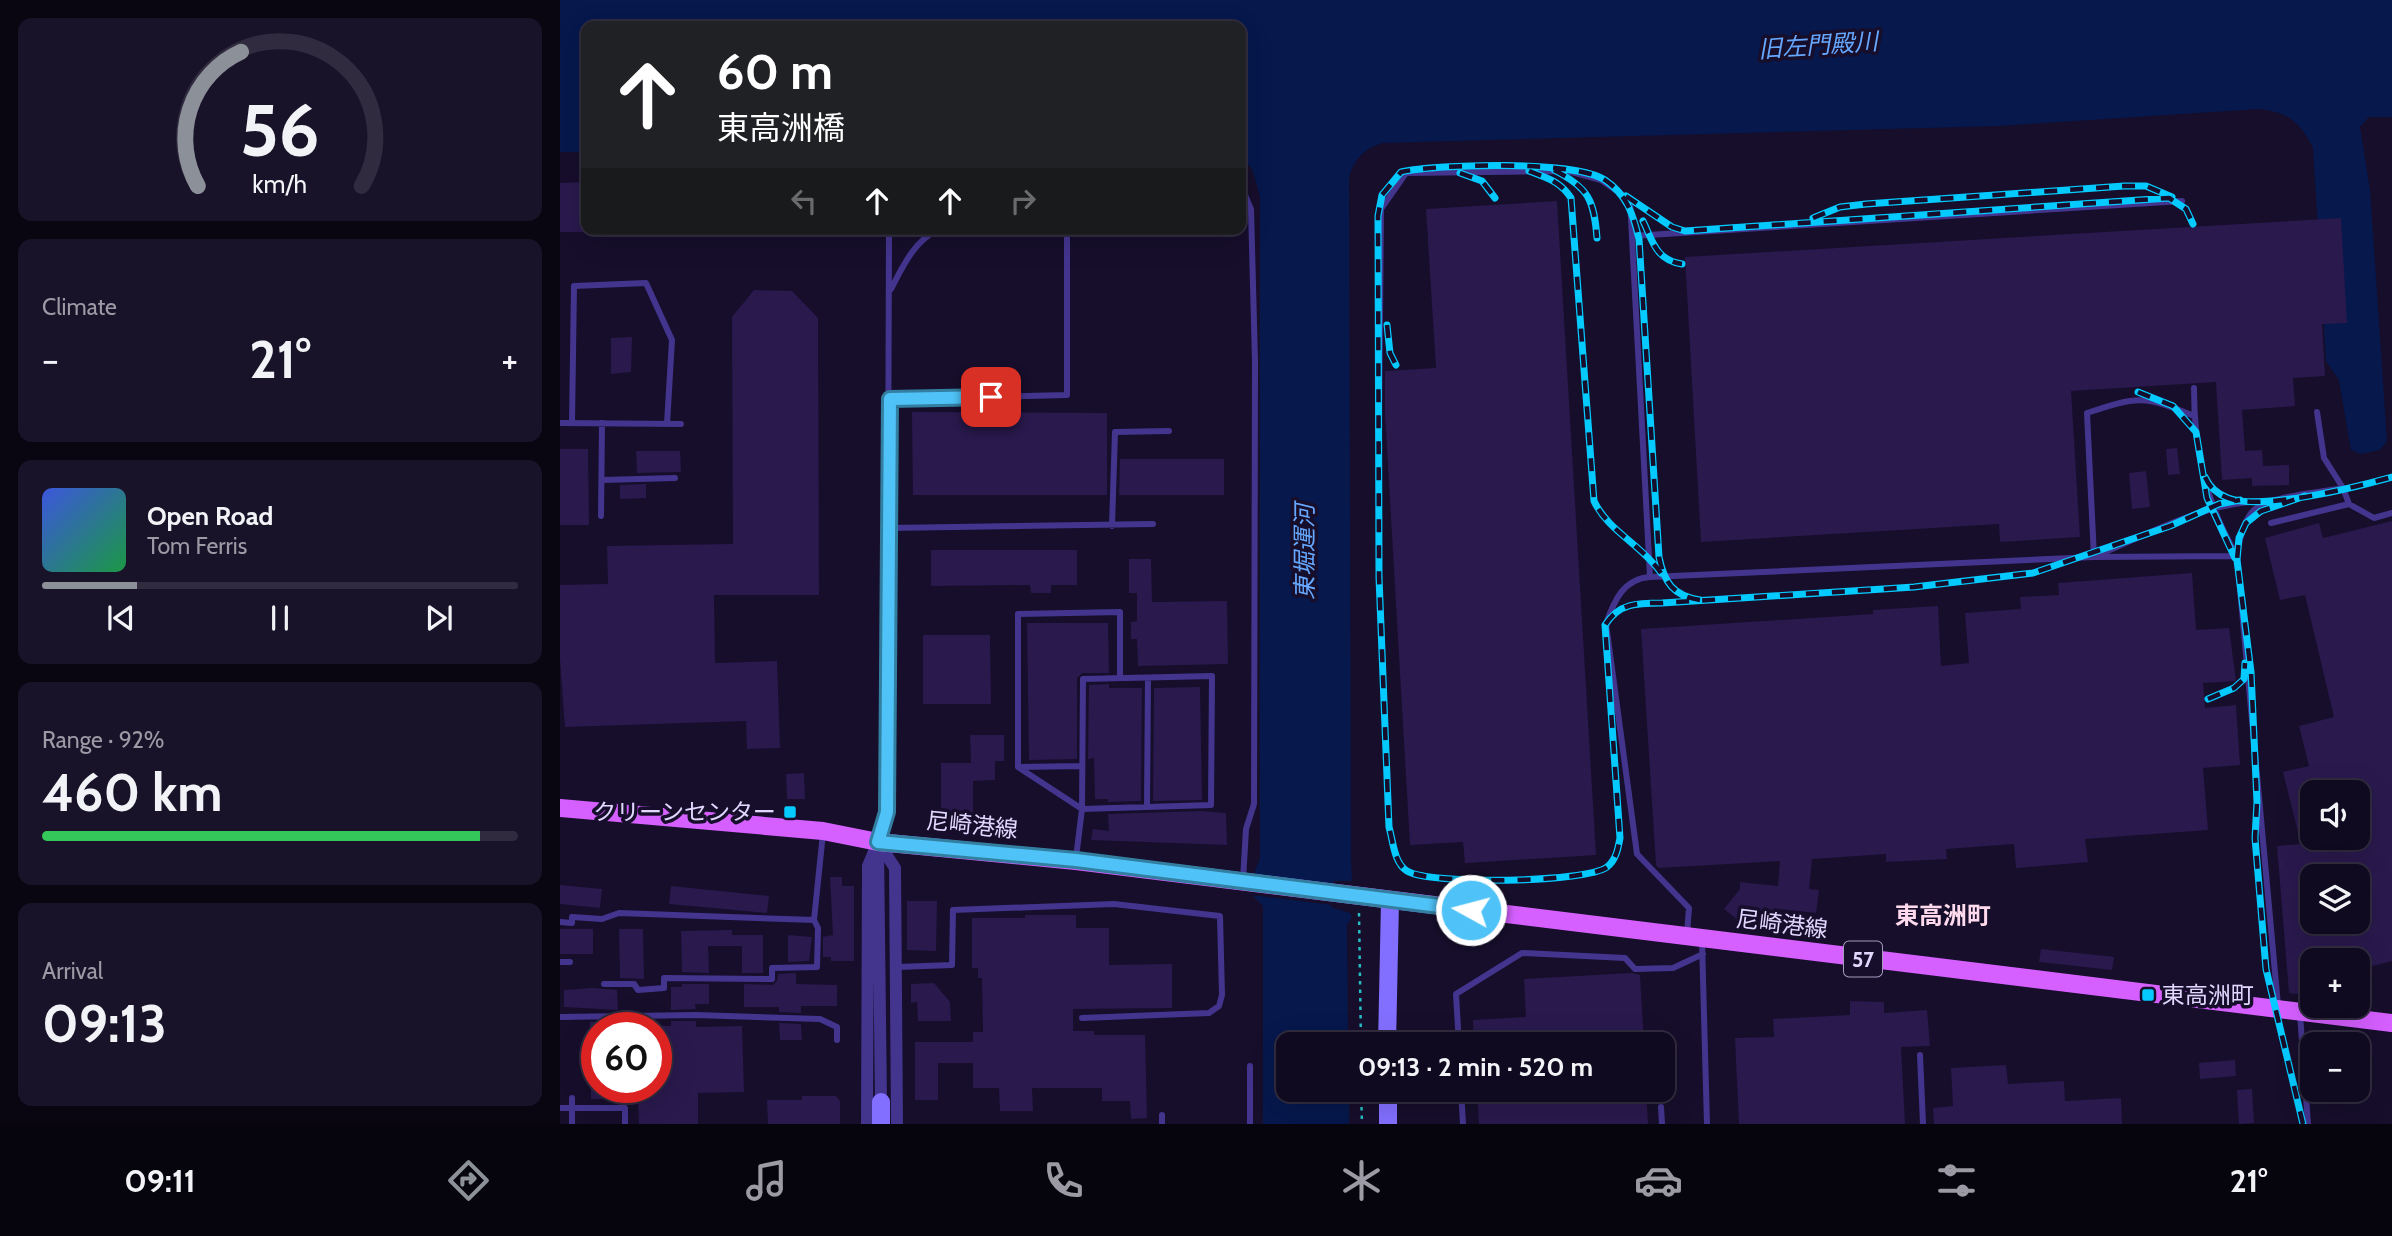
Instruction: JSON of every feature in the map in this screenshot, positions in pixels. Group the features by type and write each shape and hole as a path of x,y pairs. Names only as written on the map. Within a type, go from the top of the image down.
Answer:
{"main road":[{"name":"尼崎港線","path":"560,808 823,831 878,842 1076,860 1697,943 2300,1014"},
{"name":"尼崎港線","path":"2341,1018 2392,1023"}],"street":[{"path":"878,842 895,868 897,1124"},
{"path":"878,842 881,1124"},
{"path":"867,1124 868,866 878,842"},
{"path":"1387,1032 1390,901"},
{"path":"1388,1102 1388,1124"}],"lane":[{"path":"1379,431 1381,209 1406,173 1568,171 1601,180 1630,200 1650,577"},
{"path":"1246,198 1251,209 1255,361 1254,804 1246,829 1248,883"},
{"path":"1633,236 2182,201"},
{"path":"878,842 887,812 889,235"},
{"path":"890,291 908,257 928,235"},
{"path":"890,399 1067,395 1067,235"},
{"path":"572,423 574,286 646,282 671,340 667,424"},
{"path":"2194,388 2194,440 2213,509 2237,556"},
{"path":"2094,557 2087,413 2130,398 2155,400 2194,416"},
{"path":"2317,412 2325,458 2349,504 2374,518 2392,513"},
{"path":"560,423 681,424"},
{"path":"601,516 602,423"},
{"path":"1112,526 1115,432 1170,431"},
{"path":"602,481 675,478"},
{"path":"2278,1012 2237,556 2240,537 2253,510 2275,501 2343,488"},
{"path":"2094,557 2242,500 2275,501"},
{"path":"2271,523 2349,504"},
{"path":"889,528 1153,524"},
{"path":"1707,1124 1697,943 1689,908 1637,854 1606,624 1614,601 1629,582 1650,577 2094,557 2237,556"},
{"path":"1018,767 1018,614 1120,612 1120,678"},
{"path":"1018,767 1082,809 1211,805 1212,676 1083,679 1082,809 1076,860"},
{"path":"1147,678 1147,807"},
{"path":"1018,767 1082,766"},
{"path":"604,984 634,984 638,990 664,988 664,978 772,979 772,968 817,967 818,928 814,920 823,831"},
{"path":"897,967 952,965 953,910 1114,904 1220,916 1222,995 1219,1006 1209,1013 1082,1018"},
{"path":"560,922 572,923 572,917 602,919 619,912 814,920"},
{"path":"1458,1032 1456,994 1522,953 1625,958 1635,969 1661,970 1697,943"},
{"path":"560,962 570,962"},
{"path":"560,1017 696,1015 820,1019 837,1027 837,1040"},
{"path":"2300,1018 2308,1124"},
{"path":"1920,1055 1923,1124"},
{"path":"1250,1066 1250,1124"},
{"path":"572,1098 572,1124"},
{"path":"1462,1102 1463,1124"},
{"path":"1661,1107 1662,1124"},
{"path":"560,1108 625,1108 625,1124"},
{"path":"1162,1115 1162,1124"}],"path":[{"path":"1358,896 1361,1032"},
{"path":"1362,1102 1362,1124"}],"water":[{"path":"560,0 2392,0 2392,117 2369,117 2360,127 2370,190 2387,441 2380,450 2361,454 2351,450 2339,380 2326,361 2313,148 2298,125 2278,113 2259,109 1998,126 1382,143 1370,148 1357,160 1349,178 1352,881 1334,881 1331,907 1350,913 1352,918 1347,924 1348,1032 1276,1032 1276,1102 1349,1102 1349,1124 1263,1124 1263,906 1254,897 1255,871 1260,859 1260,196 1252,169 1246,162 1246,21 581,21 581,152 560,152"}],"pier":[{"path":"1254,874 1335,884 1332,905 1251,895"}],"building":[{"path":"581,182 581,232 560,232 560,183"},
{"path":"1557,201 1596,855 1465,863 1463,842 1410,845 1385,414 1385,371 1436,368 1426,209"},
{"path":"2341,218 2347,323 2322,324 2325,376 2293,378 2295,406 2242,410 2245,451 2262,450 2263,466 2289,465 2289,485 2252,486 2252,478 2222,480 2216,382 2071,391 2080,537 2000,542 1999,524 1701,542 1685,257"},
{"path":"754,290 792,291 818,318 819,595 714,595 715,663 777,661 780,748 747,749 746,721 565,727 560,660 560,585 608,584 607,546 733,544 732,317"},
{"path":"632,337 631,372 611,374 611,338"},
{"path":"912,412 1107,413 1107,495 913,495"},
{"path":"2177,448 2180,474 2168,475 2166,449"},
{"path":"560,449 588,449 589,525 560,525"},
{"path":"636,451 680,451 681,472 637,473"},
{"path":"1120,459 1224,459 1224,495 1119,495"},
{"path":"2146,471 2150,507 2132,509 2129,473"},
{"path":"646,484 646,498 620,499 620,485"},
{"path":"2392,521 2392,961 2370,967 2370,948 2300,948 2300,994 2289,993 2277,846 2300,844 2300,850 2370,850 2370,780 2300,780 2300,840 2283,772 2309,766 2299,726 2334,717 2305,595 2280,600 2265,538 2319,523 2323,538"},
{"path":"931,550 1077,550 1077,585 1051,585 1051,593 1031,593 1030,585 931,586"},
{"path":"1129,559 1151,559 1152,602 1227,601 1228,664 1138,666 1137,639 1131,639 1131,622 1137,621 1137,593 1129,593"},
{"path":"2192,573 2196,630 2229,628 2236,681 2203,683 2205,708 2236,705 2240,765 2203,768 2208,830 2085,839 2088,862 2016,868 2014,844 1946,849 1947,859 1886,862 1886,854 1812,859 1809,889 1819,890 1816,913 1777,909 1775,927 1743,924 1724,909 1740,889 1740,882 1778,886 1780,861 1659,868 1656,865 1641,629 1873,614 1873,610 1938,606 1941,666 1969,663 1965,613 2021,609 2020,597 2059,595 2058,583"},
{"path":"1027,623 1108,623 1109,673 1082,673 1077,678 1077,759 1029,760"},
{"path":"923,635 990,635 991,704 923,704"},
{"path":"1109,684 1109,688 1142,688 1141,801 1108,802 1108,799 1095,799 1094,758 1088,759 1089,685"},
{"path":"1200,687 1202,800 1153,801 1154,688"},
{"path":"970,735 1004,735 1004,761 995,761 995,780 973,781 973,824 941,824 941,763 971,763"},
{"path":"804,773 805,799 787,799 786,774"},
{"path":"1202,811 1226,813 1227,845 1091,840 1093,829 1109,831 1108,814"},
{"path":"830,877 842,877 842,886 854,886 854,961 831,961 831,957 823,957 823,937 833,935"},
{"path":"560,885 602,889 600,908 560,904"},
{"path":"671,886 769,896 767,913 669,904"},
{"path":"907,901 937,901 936,951 907,950"},
{"path":"1025,915 1076,915 1076,928 1109,928 1109,965 1172,964 1172,1008 1073,1009 1073,1031 1094,1031 1094,1035 1145,1035 1147,1118 1131,1119 1130,1101 1102,1101 1102,1088 1032,1088 1033,1111 1000,1111 999,1088 973,1088 973,1063 938,1063 938,1100 915,1100 915,1042 973,1042 973,1032 983,1032 982,978 978,978 978,968 972,968 972,918 1025,918"},
{"path":"560,929 593,929 593,954 560,954"},
{"path":"619,929 643,929 644,979 620,978"},
{"path":"732,930 732,935 763,935 763,973 742,973 742,946 708,946 709,973 682,972 681,931"},
{"path":"788,935 812,937 809,961 788,962"},
{"path":"2041,949 2114,957 2112,970 2039,962"},
{"path":"796,973 796,984 837,985 837,1006 801,1006 801,1013 779,1012 779,1007 744,1007 744,984 773,985 778,974"},
{"path":"1632,973 1640,975 1643,1032 1473,1032 1473,1020 1526,1017 1524,979"},
{"path":"934,983 950,1002 951,1021 918,1021 917,1002 911,1003 911,984"},
{"path":"682,984 709,984 709,1004 695,1004 696,1009 671,1010 671,987 682,987"},
{"path":"564,990 617,990 618,1010 564,1007"},
{"path":"1850,1001 1884,1002 1884,1013 1927,1010 1930,1046 1901,1047 1905,1124 1739,1124 1735,1038 1774,1037 1773,1019 1850,1015"},
{"path":"672,1021 696,1021 696,1027 742,1026 744,1092 698,1093 698,1124 639,1124 638,1103 672,1103"},
{"path":"779,1023 801,1024 802,1040 780,1040"},
{"path":"2235,1060 2236,1076 2200,1079 2199,1063"},
{"path":"2006,1065 2008,1084 2064,1081 2065,1101 2121,1098 2122,1124 1934,1124 1933,1108 1953,1106 1951,1068"},
{"path":"2252,1089 2254,1123 2239,1124 2237,1090"},
{"path":"802,1096 836,1096 840,1101 840,1124 768,1124 767,1100 802,1100"},
{"path":"1478,1102 1647,1102 1648,1124 1479,1124"}],"railway":[{"path":"1700,600 1683,595 1671,586 1659,557 1639,239 1624,199 1605,180 1566,169 1474,166 1401,172 1382,195 1378,216 1379,577 1389,827 1399,863 1407,871 1445,879 1540,879 1593,872 1607,867 1613,861 1620,838 1605,625 1623,608 1645,603 1662,603 1914,587 2033,573 2170,526 2219,504 2240,500"},
{"path":"1554,170 1575,183 1588,196 1597,238"},
{"path":"1529,171 1558,184 1571,198 1594,501 1616,530 1661,573"},
{"path":"1460,173 1482,181 1495,198"},
{"path":"1813,218 1840,207 1866,204 2124,186 2146,186 2172,197"},
{"path":"1626,196 1672,227 1685,231 2169,198 2186,209 2193,224"},
{"path":"1643,221 1656,249 1666,259 1682,264"},
{"path":"1387,325 1390,353 1396,365"},
{"path":"2138,392 2173,406 2196,432 2207,498 2235,558"},
{"path":"2205,477 2217,492 2228,498 2263,502 2309,496 2392,477"},
{"path":"2303,1124 2266,969 2255,838 2257,802 2251,672 2237,560 2239,538 2246,523 2261,511 2305,496"},
{"path":"2208,699 2234,688 2244,679 2245,663"}],"place":[{"name":"クリーンセンター","path":"790,812"},
{"name":"東高洲町","path":"2148,995"}],"district":[{"name":"東高洲町","path":"1943,915"}],"route":[{"path":"991,397 890,399 887,812 878,842 1076,860 1471,910"}],"water label":[{"name":"旧左門殿川","path":"1818,45"},
{"name":"東堀運河","path":"1304,552"}]}
